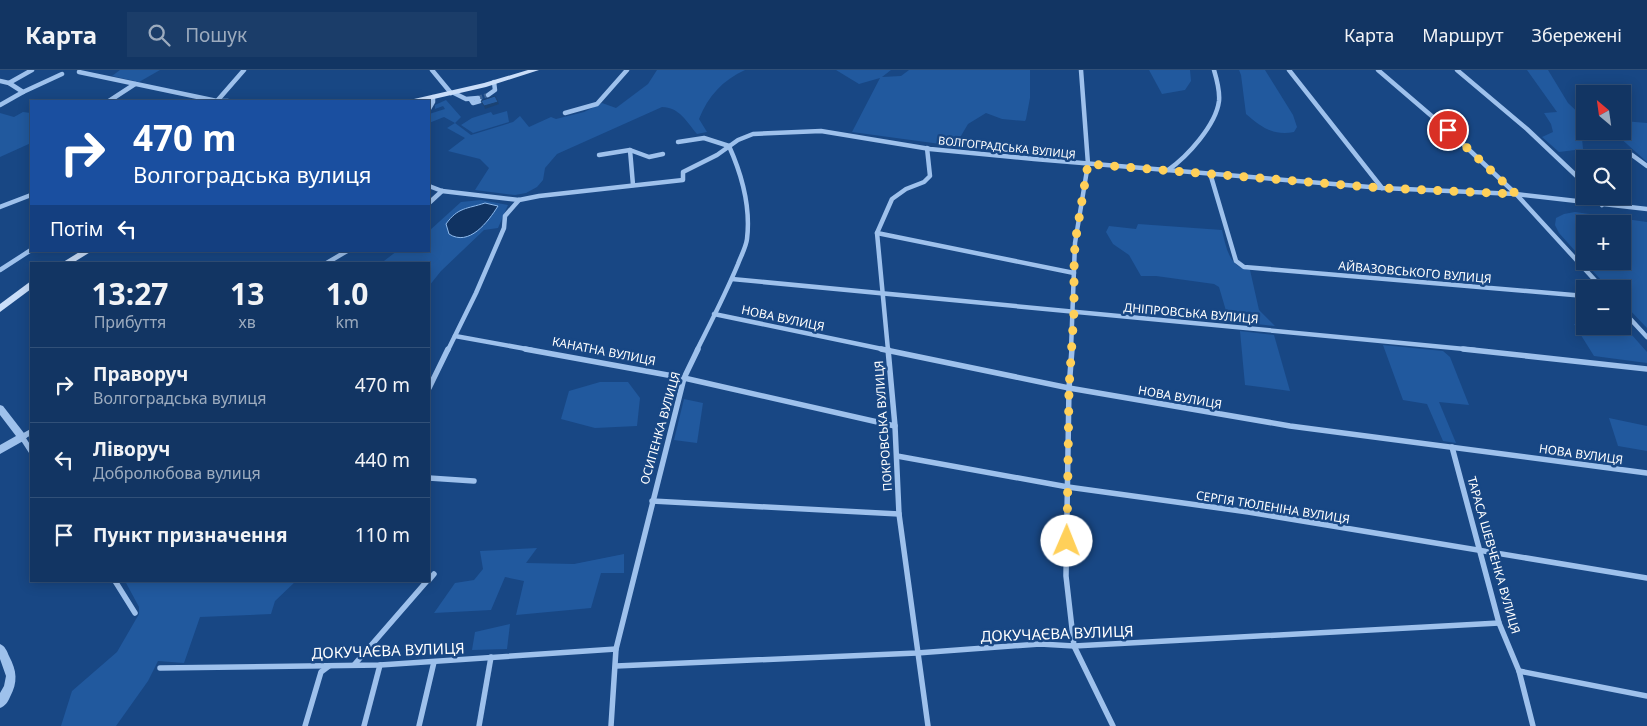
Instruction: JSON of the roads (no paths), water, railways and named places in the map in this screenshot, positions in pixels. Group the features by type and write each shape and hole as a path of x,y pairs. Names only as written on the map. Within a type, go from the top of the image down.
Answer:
{"main road":[{"path":"422,100 494,86 535,70"},
{"path":"68,262 86,252"},
{"path":"0,310 30,285"}],"street":[{"path":"9,83 32,70"},
{"path":"218,100 244,70"},
{"path":"432,70 453,93 471,100 473,103 479,99"},
{"path":"565,113 597,104 627,70"},
{"path":"1081,70 1088,164 1075,243 1074,312 1069,388 1066,576 1074,646 1113,726"},
{"path":"1168,170 1177,165 1192,149 1219,105 1218,86 1214,70"},
{"path":"1289,70 1382,188"},
{"path":"1378,70 1448,130 1516,194 1595,280"},
{"path":"1457,70 1527,129 1576,175"},
{"path":"79,72 212,100"},
{"path":"0,105 62,74"},
{"path":"0,81 9,83 23,92"},
{"path":"111,100 136,84"},
{"path":"489,96 493,97 494,86"},
{"path":"430,108 434,102 433,98"},
{"name":"ВОЛГОГРАДСЬКА ВУЛИЦЯ","path":"729,146 753,134 822,131 927,148 1088,164 1382,188 1516,194 1576,202"},
{"path":"678,142 694,138 715,139 729,146"},
{"path":"430,186 442,191 519,200 539,196 683,180 683,172 699,165 729,146"},
{"name":"ОСИПЕНКА ВУЛИЦЯ","path":"611,726 616,649 684,378 732,279 747,240 748,223 740,174 729,146"},
{"name":"ПОКРОВСЬКА ВУЛИЦЯ","path":"927,148 930,176 924,182 906,189 892,199 877,233 897,456 899,514 928,726"},
{"path":"630,150 633,185"},
{"path":"599,155 630,150 649,157 663,154"},
{"path":"1632,155 1647,166"},
{"name":"АЙВАЗОВСЬКОГО ВУЛИЦЯ","path":"1210,173 1236,261 1244,267 1576,295"},
{"path":"430,202 442,191"},
{"path":"0,207 30,194"},
{"path":"430,386 476,293 504,228 505,216 519,200"},
{"name":"ВОЛГОГРАДСЬКА ВУЛИЦЯ","path":"1602,205 1647,209"},
{"path":"877,233 1074,273"},
{"path":"0,270 30,251"},
{"path":"328,262 345,252"},
{"name":"ДНІПРОВСЬКА ВУЛИЦЯ","path":"732,279 1409,343 1647,369"},
{"name":"НОВА ВУЛИЦЯ","path":"714,314 1069,388 1290,426 1647,473"},
{"path":"1631,320 1647,337"},
{"name":"КАНАТНА ВУЛИЦЯ","path":"455,336 684,378 894,426"},
{"path":"0,408 30,449"},
{"path":"0,450 30,433"},
{"name":"ТАРАСА ШЕВЧЕНКА ВУЛИЦЯ","path":"1452,447 1499,623 1519,671 1533,726"},
{"name":"СЕРГІЯ ТЮЛЕНІНА ВУЛИЦЯ","path":"897,456 1068,488 1248,512 1647,578"},
{"path":"430,478 474,482"},
{"path":"652,501 899,514"},
{"path":"430,578 434,574"},
{"path":"116,582 135,614"},
{"path":"354,665 426,582"},
{"name":"ДОКУЧАЄВА ВУЛИЦЯ","path":"616,666 917,653 1040,644 1074,646 1499,623"},
{"path":"0,649 12,672 10,684 1,702"},
{"name":"ДОКУЧАЄВА ВУЛИЦЯ","path":"160,668 380,665 616,649"},
{"path":"479,726 491,657"},
{"path":"419,726 434,662"},
{"path":"305,726 321,672 331,665"},
{"path":"364,726 380,665"},
{"path":"1519,671 1647,696"}],"tunnel":[{"path":"478,98 488,95"}]}
